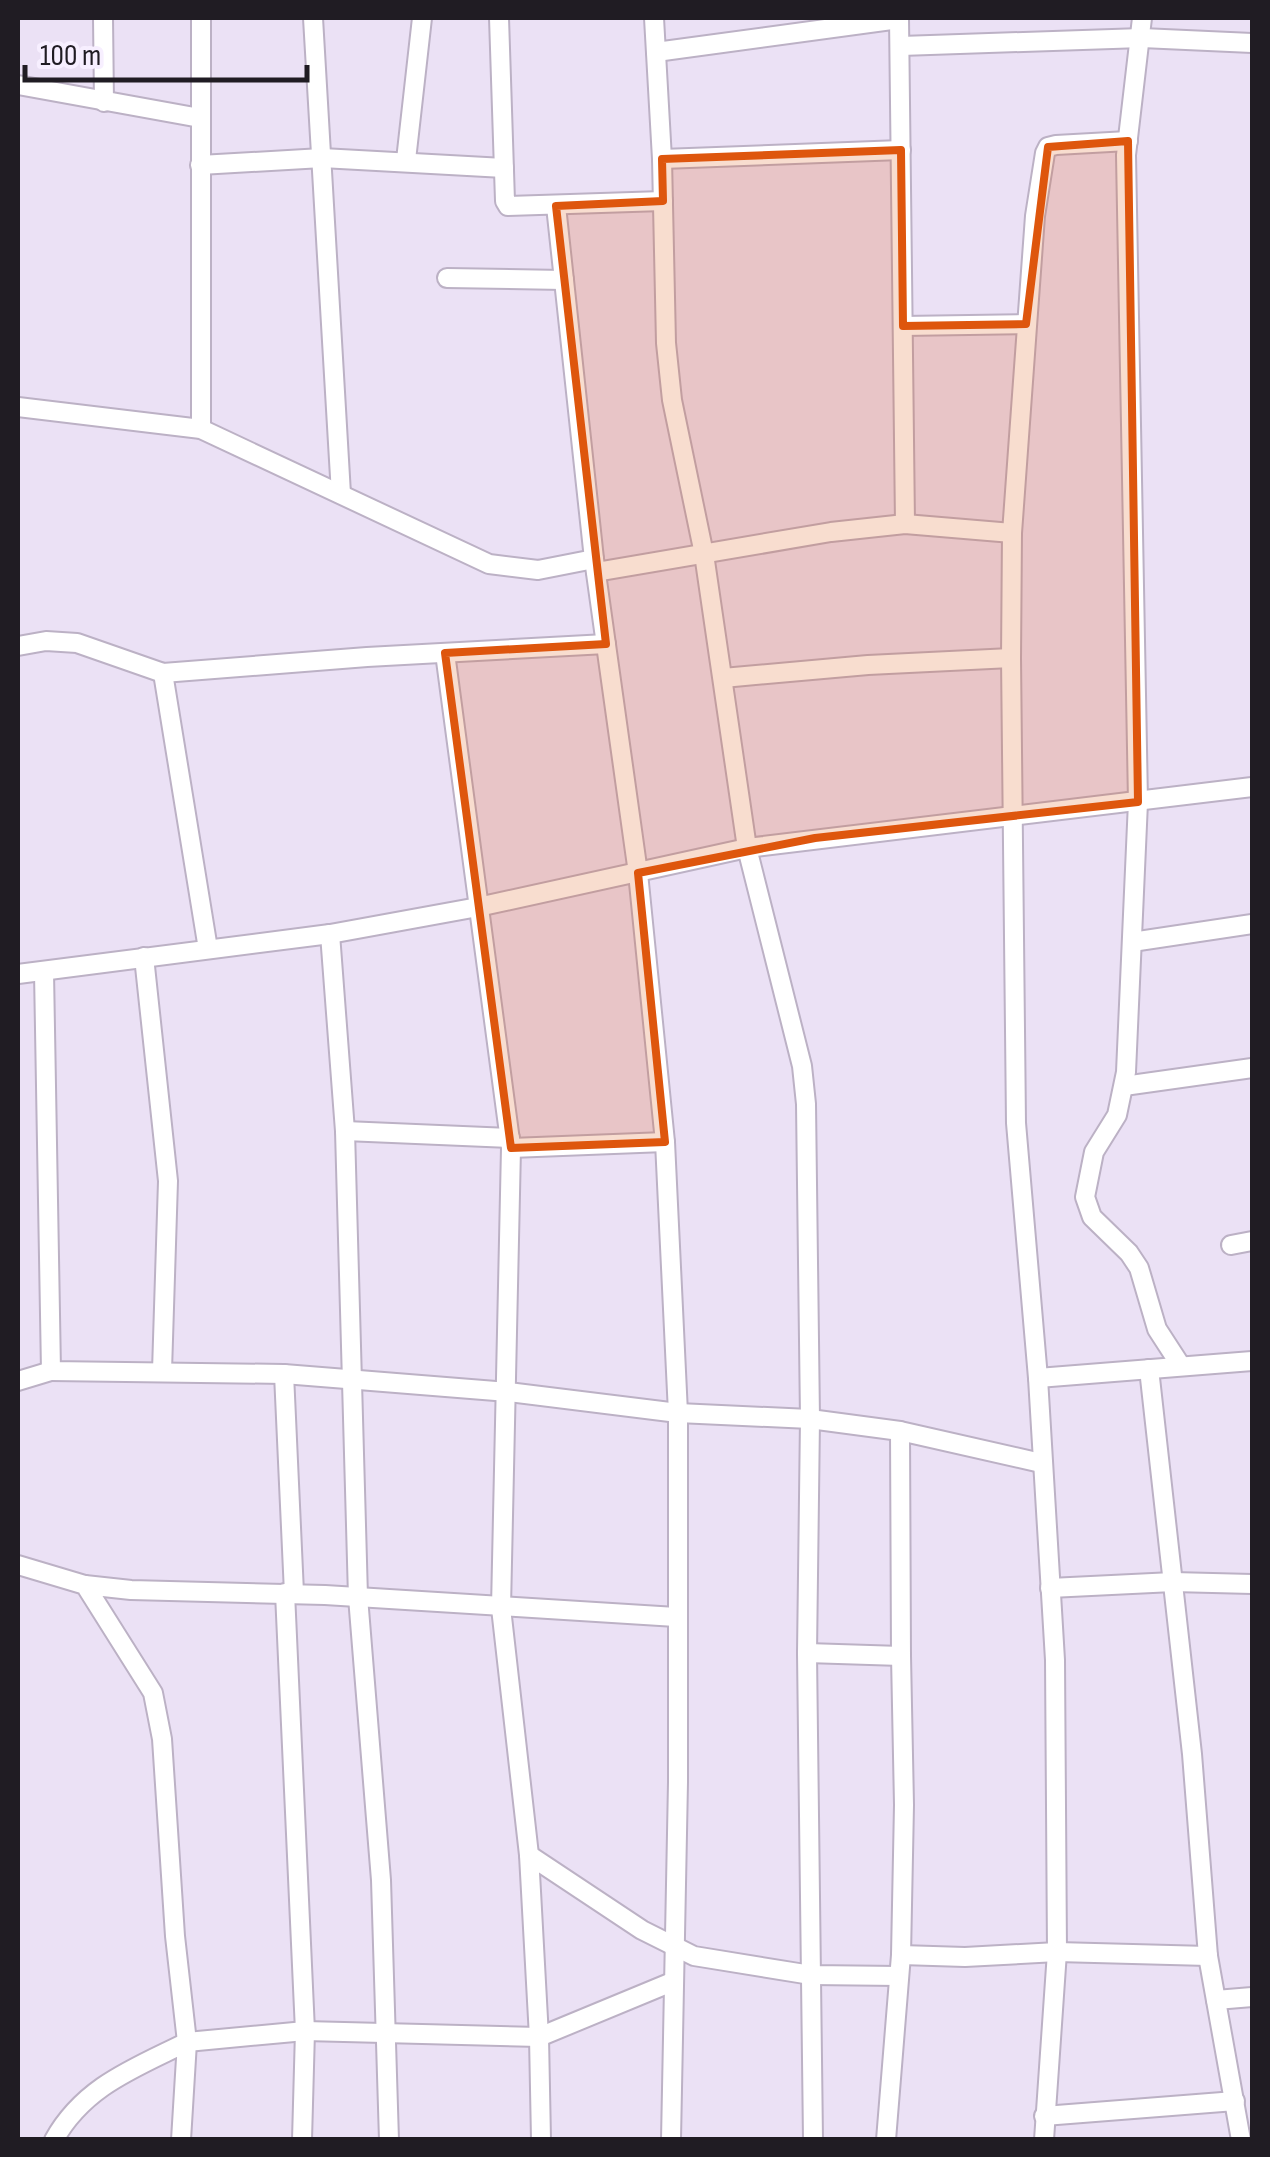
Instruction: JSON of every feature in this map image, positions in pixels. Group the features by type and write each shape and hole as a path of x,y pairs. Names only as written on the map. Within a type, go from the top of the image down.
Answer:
{"street":[{"path":"104,18 104,102"},
{"path":"201,18 201,428"},
{"path":"313,18 341,494"},
{"path":"406,160 422,18"},
{"path":"499,18 508,206 662,201"},
{"path":"654,18 666,342 672,400 704,554 748,848 802,1066 806,1104 810,1419 807,1654 814,2140"},
{"path":"656,52 813,24 899,18 905,524"},
{"path":"1142,18 1126,187 1138,802 1132,942 1124,1086 1117,1115 1094,1152 1086,1198 1092,1217 1139,1268 1157,1329 1181,1366"},
{"path":"901,46 1142,38 1252,44"},
{"path":"18,86 200,118"},
{"path":"1044,2140 1057,1952 1055,1660 1038,1378 1016,1124 1012,533 1034,216 1048,147 1128,141"},
{"path":"662,160 901,150"},
{"path":"200,165 322,158 504,168"},
{"path":"556,206 595,565 638,873 665,1142 678,1413 678,1782 670,2140"},
{"path":"447,278 564,280"},
{"path":"903,326 1026,324"},
{"path":"18,407 201,428 488,564 538,570 595,565 704,554 831,532 905,524 1012,533"},
{"path":"18,646 46,640 76,643 163,673 606,644"},
{"path":"445,653 511,1143 501,1608 529,1854 541,2140"},
{"path":"723,678 1011,658"},
{"path":"163,673 208,949"},
{"path":"18,974 330,934 478,907 748,848 1252,787"},
{"path":"1132,942 1252,924"},
{"path":"330,934 346,1131 358,1597 381,1880 389,2140"},
{"path":"144,958 168,1182 162,1371"},
{"path":"44,972 51,1371"},
{"path":"1124,1086 1252,1068"},
{"path":"346,1131 511,1143 665,1142"},
{"path":"1231,1245 1252,1242"},
{"path":"1038,1378 1252,1361"},
{"path":"1148,1369 1192,1754 1208,1956 1241,2140"},
{"path":"18,1381 51,1371 284,1374 508,1392 678,1413 810,1419 900,1432 1041,1463"},
{"path":"284,1374 304,2031 302,2140"},
{"path":"886,2140 899,1976 904,1805 900,1432"},
{"path":"18,1565 85,1586 131,1590 289,1593 676,1617"},
{"path":"1050,1588 1174,1582 1252,1584"},
{"path":"85,1586 154,1693 162,1738 187,2042 182,2140"},
{"path":"807,1654 901,1656"},
{"path":"529,1854 642,1930 694,1956 812,1975 899,1976"},
{"path":"900,1955 964,1957 1057,1952 1208,1956"},
{"path":"54,2140 64,2121 102,2084 187,2042 304,2031 539,2037 672,1982"},
{"path":"1216,2000 1252,1996"},
{"path":"1044,2116 1235,2102"}],"highlighted area":[{"path":"1128,141 1138,802 815,838 638,873 665,1142 511,1148 445,653 606,644 556,206 663,201 662,159 901,150 903,326 1026,324 1048,147"}]}
